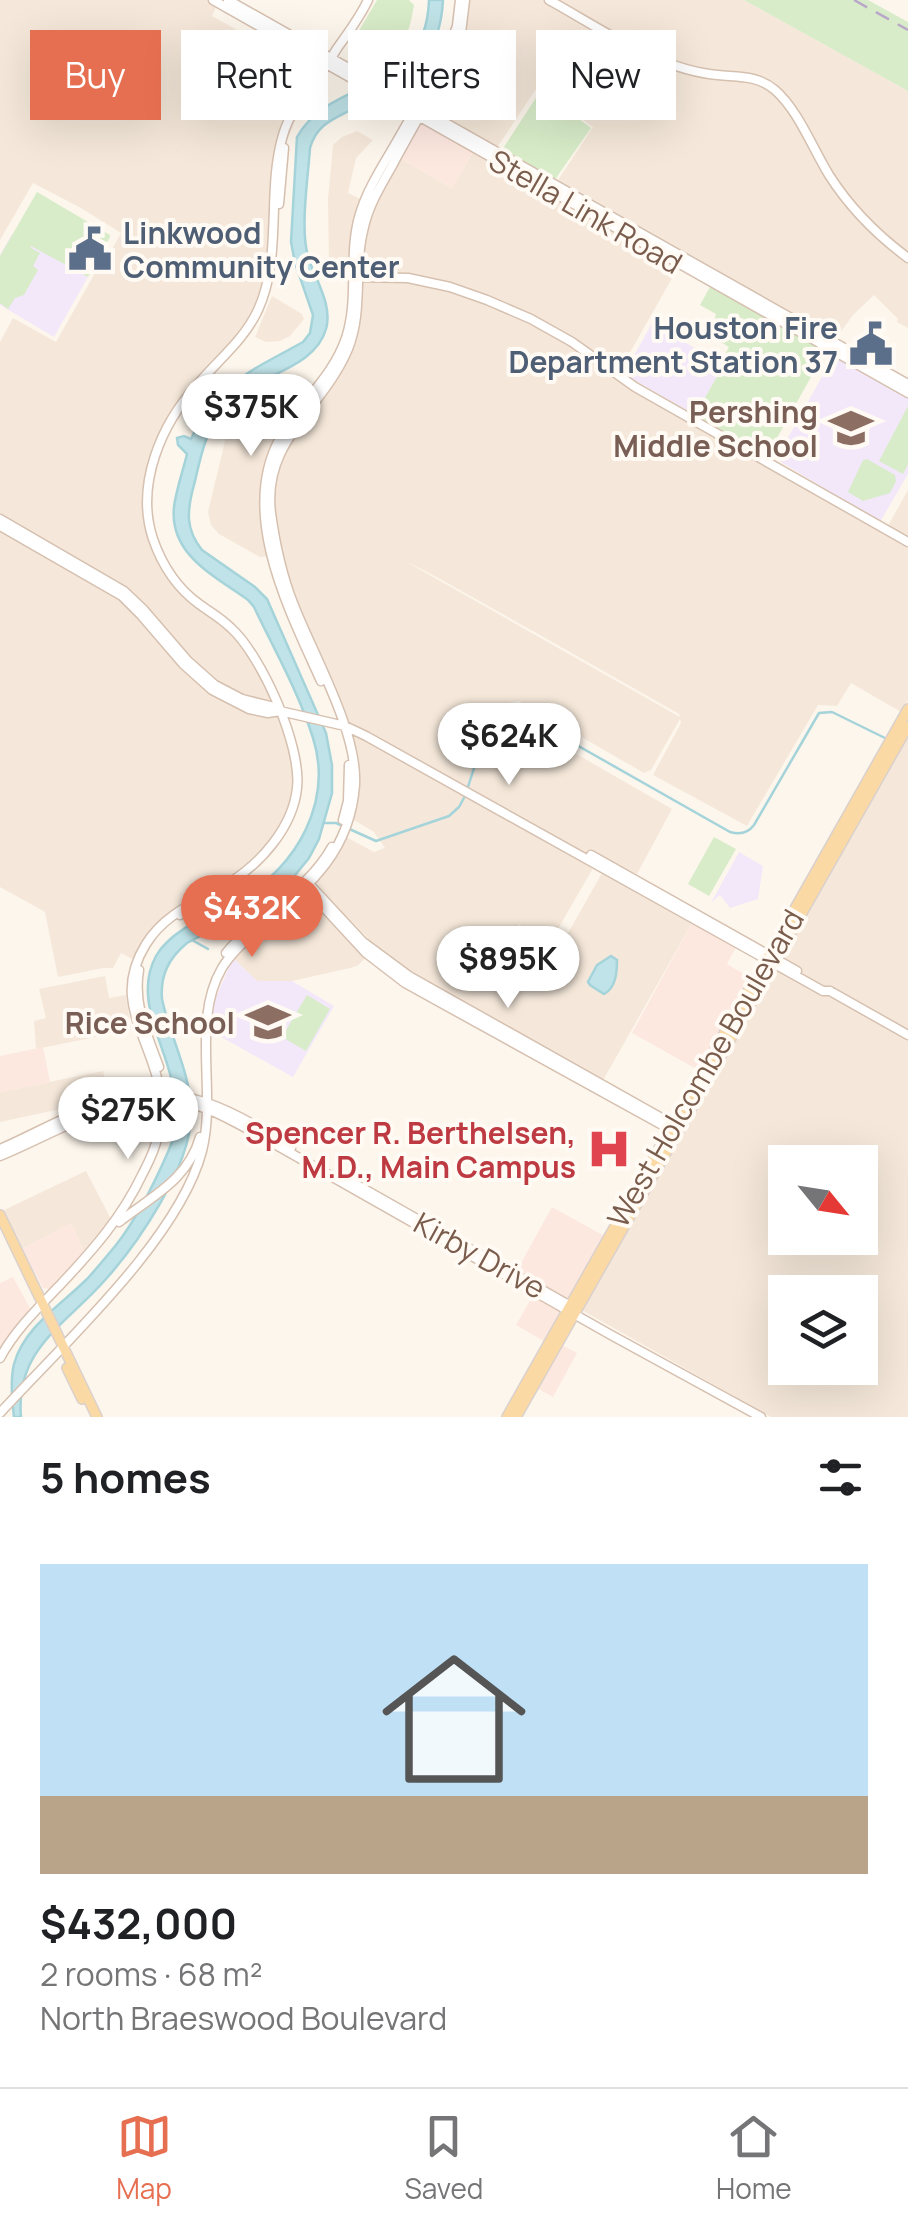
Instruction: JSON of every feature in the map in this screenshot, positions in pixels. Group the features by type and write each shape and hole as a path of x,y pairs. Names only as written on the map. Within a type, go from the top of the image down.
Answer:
{"main road":[{"name":"Stella Link Road","path":"212,0 348,72"},
{"name":"Stella Link Road","path":"228,0 270,28"},
{"path":"165,1096 134,1014 131,992 136,966 146,945 164,923 182,908 228,884 273,842 287,821 298,771 295,750 261,658 235,624 191,590 172,568 154,524 153,489 160,457 175,423 199,389 241,346 266,304 274,274 287,136 305,100 372,0"},
{"path":"461,30 463,0"},
{"path":"549,0 662,62 708,74 748,76 773,89 852,206 872,230 908,258"},
{"path":"0,1358 17,1331 112,1227 154,1150 165,1096 160,1069 139,1012 137,986 141,964 156,938 176,919 244,879 272,852 297,810 302,789 301,756 290,726 270,702 255,658 242,639 191,598 170,573 151,530 148,492 154,458 172,419 197,384 240,340 260,306 270,271 281,141 298,102 331,62"},
{"path":"346,819 350,767 342,725 281,588 264,498 271,469 286,439 335,376 358,312 356,277 361,224 413,120"},
{"name":"Stella Link Road","path":"434,120 853,358 908,384"},
{"path":"356,277 408,278 450,288 531,319 572,342 635,387 908,542"},
{"name":"Stella Link Road","path":"868,366 908,393"},
{"path":"2,1411 59,1344 134,1267 178,1203 198,1161 208,998 224,965 254,930 331,859 346,819 355,784 350,742 284,577 270,510 271,469"},
{"path":"0,522 124,591 215,685 242,700 270,702"},
{"path":"0,522 122,596 212,690 250,709 282,712 366,731 823,991 908,1035"},
{"path":"326,722 334,712"},
{"path":"290,726 299,716"},
{"name":"West Holcombe Boulevard","path":"507,1417 572,1310 907,718"},
{"path":"342,725 466,789"},
{"path":"350,742 358,732"},
{"path":"306,885 405,983 675,1129"},
{"name":"Kirby Drive","path":"0,1149 140,1101 165,1096 203,1104 267,1132 761,1417"},
{"path":"112,1227 166,1190 184,1171 198,1145 203,1104"},
{"name":"Kirby Drive","path":"203,1104 572,1310"},
{"path":"248,1129 262,1135 267,1132"},
{"name":"Kirby Drive","path":"0,1156 37,1136"},
{"path":"0,1215 41,1308"},
{"path":"0,1225 94,1417"},
{"name":"West Holcombe Boulevard","path":"516,1417 572,1310"},
{"path":"59,1344 68,1371 78,1383"}],"shaded area":[{"path":"0,0 207,0 217,5 212,16 237,30 181,30 181,120 295,120 275,171 267,277 250,323 165,429 146,496 166,573 229,630 254,662 291,750 294,788 278,830 254,859 226,881 170,912 134,960 121,953 113,968 58,977 45,912 0,887 0,342 13,318 56,342 121,233 33,183 0,240"},
{"path":"468,0 744,0 908,91 908,328 897,322 874,295 834,341 556,183 593,127 584,120 676,120 676,30 536,30 536,89 516,119 516,30 466,29"},
{"path":"445,120 515,120 496,149"},
{"path":"420,122 474,150 452,188 400,158"},
{"path":"357,131 373,140 356,158 348,193 363,200 351,272 344,274 329,266 328,199 333,145"},
{"path":"474,150 679,266 616,377 884,533 908,490 908,700 901,712 851,683 837,706 818,705 747,826 653,775 680,719 651,770 644,773 519,701 503,704 519,721 672,809 637,874 600,856 551,941 518,924 519,933 552,951 559,949 602,873 692,923 601,1084 427,987 372,947 367,937 315,884 346,837 374,852 385,848 374,832 352,819 358,771 353,741 290,584 283,555 260,557 219,534 211,525 208,512 226,437 240,416 262,399 292,388 311,388 325,397 342,369 363,300 362,254 369,221 400,158 452,188","holes":["405,561 679,714 680,717"]},
{"path":"12,234 88,277 54,337 0,305 0,255"},
{"path":"272,296 304,319 290,336 266,342 255,337"},
{"path":"652,323 724,365 695,415 624,374"},
{"name":"Pershing Middle School","path":"834,355 908,397 908,474 880,522 776,459"},
{"path":"908,737 908,1417 771,1417 580,1309"},
{"path":"739,852 763,866 758,899 730,908 720,895 711,903"},
{"path":"306,896 367,957 357,966 292,981 257,981 233,958"},
{"path":"692,923 736,947 727,964 754,980 700,1071 632,1033"},
{"name":"Rice School","path":"233,958 257,981 292,981 334,1006 293,1077 221,1037 209,1038 213,1004"},
{"path":"105,976 109,998 126,995 131,1030 36,1049 34,1021 46,1018 39,989"},
{"path":"43,1047 50,1082 0,1092 0,1056"},
{"path":"103,1071 109,1097 0,1122 0,1092"},
{"path":"86,1171 112,1221 84,1251 71,1224 22,1249 4,1210"},
{"path":"552,1207 606,1237 547,1343 516,1325 539,1285 516,1272"},
{"path":"71,1223 84,1251 49,1289 43,1288 22,1249"},
{"path":"13,1277 31,1310 0,1350 0,1283"},
{"path":"560,1344 577,1353 553,1397 535,1387"}],"green space":[{"path":"377,0 409,0 414,5 408,30 359,30"},
{"path":"744,0 868,0 908,22 908,91"},
{"path":"536,98 536,120 580,120 591,128 554,181 502,150"},
{"path":"37,192 110,237 88,277 31,246 40,253 33,266 38,270 24,295 15,298 8,309 0,303 0,256"},
{"path":"711,285 826,350 767,456 695,415 723,366 720,363 729,347 710,336 719,320 700,305"},
{"path":"908,406 908,464 903,474 879,461"},
{"path":"867,459 895,475 896,481 890,493 863,501 848,492"},
{"path":"714,837 736,849 709,896 688,884"},
{"path":"307,995 330,1009 306,1051 282,1037"}],"water":[{"path":"429,0 443,0 438,30 424,30"},
{"path":"348,95 348,111 324,125 310,148 305,203 308,256 327,311 326,329 305,358 245,391 221,414 203,448 189,519 202,550 267,599 326,733 332,793 319,839 291,880 262,904 187,943 167,968 162,999 191,1103 182,1159 133,1245 35,1355 21,1393 21,1417 14,1417 12,1377 19,1351 44,1317 87,1279 116,1245 145,1200 168,1152 176,1125 176,1100 149,1002 148,979 156,956 183,929 262,884 294,850 314,808 318,762 293,688 254,607 187,551 174,524 174,507 187,454 177,438 191,439 224,391 252,370 303,342 310,333 313,315 291,242 297,137 311,120 328,120 328,106"},
{"path":"611,956 617,960 616,974 604,994 588,982 597,965"}],"waterway":[{"path":"324,823 336,823 376,841 449,816 465,796 486,731 493,718 502,713 522,714 737,833 754,825 819,713 832,712 885,738"},
{"path":"192,940 208,949"}],"railway":[{"path":"854,0 908,30"}],"place":[{"name":"Linkwood Community Center","path":"90,249"},
{"name":"Houston Fire Department Station 37","path":"871,344"},
{"name":"Pershing Middle School","path":"851,428"},
{"name":"Rice School","path":"268,1022"},
{"name":"Spencer R. Berthelsen, M.D., Main Campus","path":"609,1149"}]}
